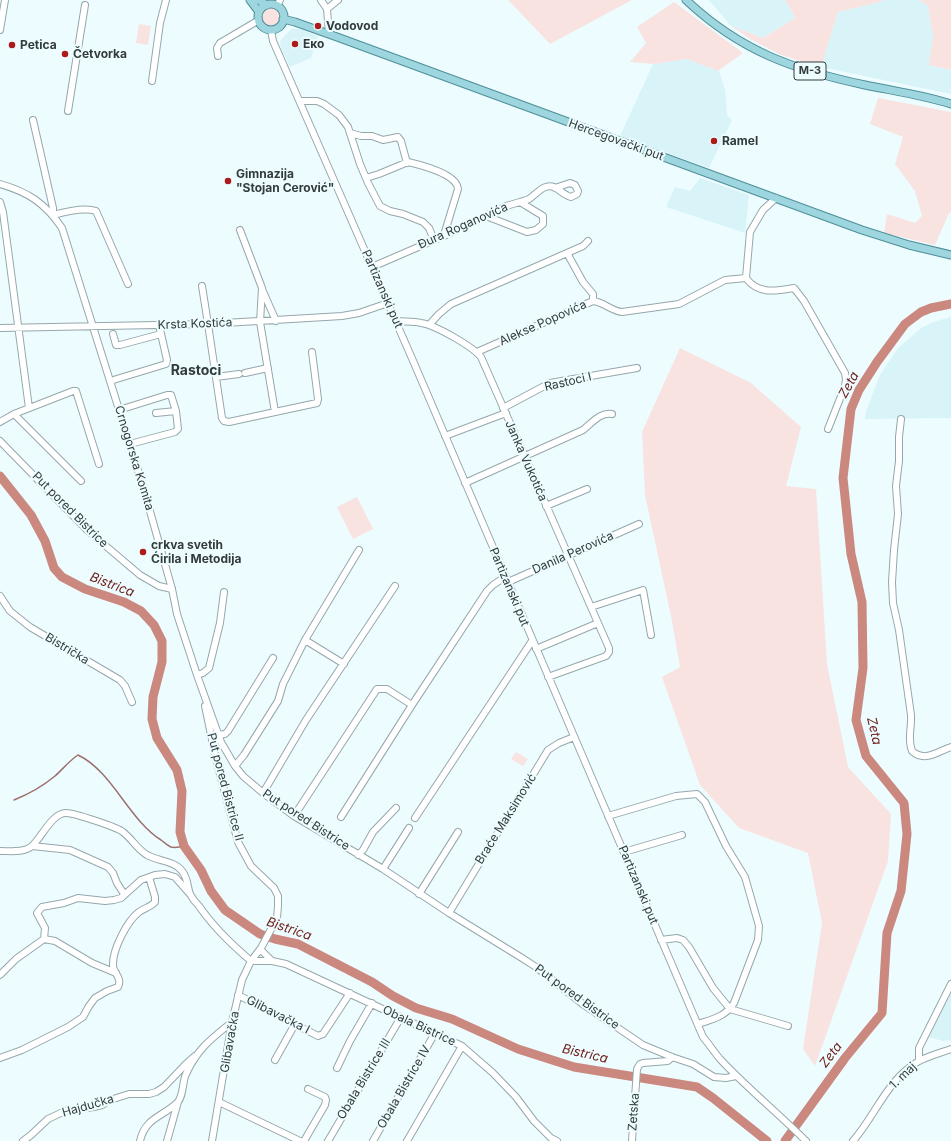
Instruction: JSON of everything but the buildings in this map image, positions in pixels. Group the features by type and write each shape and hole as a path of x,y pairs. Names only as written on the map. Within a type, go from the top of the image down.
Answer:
{"main road":[{"path":"250,0 259,12"},
{"path":"258,0 267,5"},
{"name":"M-3","path":"686,0 710,21 734,38 780,62 816,73 951,104"},
{"path":"278,3 282,11 283,19 279,26 271,30 263,27 258,20 259,12 267,5 278,3"},
{"name":"Hercegovački put","path":"283,19 290,20 329,34 671,161 881,236 909,245 951,255"}],"street":[{"path":"0,30 5,0"},
{"path":"152,81 160,23 166,0"},
{"path":"321,0 327,9 329,34"},
{"path":"327,9 338,0"},
{"path":"68,110 85,5"},
{"path":"218,56 217,48 220,43 258,20"},
{"name":"Partizanski put","path":"271,30 273,41 388,302 703,1037 719,1058 736,1076 806,1141"},
{"path":"300,101 317,101 330,107 339,115 348,127 360,164 380,206 423,222 429,228 434,240"},
{"path":"32,120 53,208 53,216"},
{"path":"350,133 361,136 372,136 383,140 398,137 401,141 407,163"},
{"path":"366,178 407,163 448,176 456,182 458,189 444,235"},
{"path":"0,184 20,190 44,206 53,216"},
{"path":"520,202 528,200 543,188 555,188"},
{"path":"776,198 763,210 750,232 746,278 754,285 767,291 794,288 804,301 845,373 845,386 828,429"},
{"path":"0,202 3,212 29,408"},
{"name":"Đura Roganovića","path":"372,267 506,206 520,202 544,216 543,224 536,230 527,232 486,216"},
{"path":"53,216 62,212 91,209 96,211 128,284"},
{"name":"Crnogorska Komita","path":"53,216 62,228 144,490 172,590"},
{"path":"240,230 276,320"},
{"path":"429,325 438,314 451,304 583,246 588,241"},
{"path":"567,253 592,294 593,301"},
{"name":"Alekse Popovića","path":"477,352 593,301 600,302 622,312 679,304 725,280 746,278"},
{"path":"202,286 222,418 224,421 229,422 317,403 318,399 312,352"},
{"path":"262,288 260,322 275,412"},
{"name":"Krsta Kostića","path":"0,328 18,329 260,322 342,316 359,313 388,302"},
{"name":"Janka Vukotića","path":"396,322 420,322 429,325 477,352 484,362 504,411 609,648 609,652 606,656 548,677"},
{"path":"110,381 166,364 167,360 159,325"},
{"path":"113,334 117,345 161,334"},
{"path":"216,378 268,368"},
{"name":"Rastoci I","path":"445,436 504,411 550,383 637,368"},
{"path":"0,422 14,414 73,391 77,393 99,464"},
{"path":"119,410 168,395 172,396 176,411 178,429 176,432 130,444"},
{"path":"156,413 176,411"},
{"path":"465,483 583,430 599,417 607,413 612,414"},
{"path":"14,414 81,481"},
{"path":"901,418 896,486 898,514 892,582 893,603 899,630 911,722 909,739 912,751 920,756 935,755 951,747"},
{"name":"Put pored Bistrice","path":"0,441 87,530 140,575 159,586 172,590 177,614 218,735 235,766 243,776 294,816 383,869 419,894 536,967 584,1005 643,1044 672,1058 692,1064 714,1077 726,1078 736,1076"},
{"path":"546,506 587,489"},
{"name":"Danila Perovića","path":"342,817 412,705 487,591 493,585 568,556 639,524"},
{"path":"235,766 244,755 278,701 283,684 305,640 359,550"},
{"path":"263,793 306,720 395,586"},
{"path":"591,607 643,590 651,635"},
{"path":"197,675 203,673 209,668 220,623 224,592"},
{"name":"Bistrička","path":"0,596 10,611 30,627 120,680 125,686 132,702"},
{"path":"536,649 598,623"},
{"path":"305,640 344,664"},
{"path":"415,818 532,641"},
{"path":"218,735 224,734 228,731 273,658"},
{"path":"294,816 377,689 387,689 412,705"},
{"name":"Put pored Bistrice II","path":"206,702 206,712 212,744 238,842 251,866 274,888 278,896 277,918 261,948"},
{"name":"Braće Maksimović","path":"449,913 548,750 559,742 574,737"},
{"path":"212,744 221,742"},
{"path":"608,816 687,794 697,794 705,802 726,846 746,877 759,926 758,940 734,1003 730,1009 720,1017 698,1024"},
{"path":"358,855 363,850 373,832 396,808"},
{"path":"0,851 22,851 32,846 54,818 61,814 74,814 120,829 142,852 148,856 177,866 183,872 188,883 190,894"},
{"path":"383,869 409,828"},
{"path":"419,894 458,832"},
{"path":"624,852 682,836"},
{"path":"32,846 70,850 108,868 113,873 124,894"},
{"path":"44,939 44,928 37,913 42,907 64,903 78,898 109,901 121,898 124,894 149,877 165,874 175,877 190,894 211,923 232,945 252,961"},
{"path":"0,1058 22,1050 56,1034 83,1017 95,998 107,990 118,986 119,980 112,965 115,951 132,919 139,912 155,902 149,877"},
{"path":"661,940 677,938 683,940 689,947 713,988 730,1009 788,1026"},
{"path":"0,975 16,959 44,939 55,941 92,963 116,973"},
{"path":"261,948 272,961"},
{"name":"Glibavačka","path":"212,1141 238,995 242,980 261,948"},
{"name":"Obala Bistrice","path":"252,961 272,961 286,964 462,1046 493,1073 516,1097 534,1121 551,1138 557,1141"},
{"name":"1. maj","path":"853,1141 862,1130 893,1082 919,1062 919,1048 951,984"},
{"name":"Glibavačka I","path":"238,995 318,1036 323,1034 350,993"},
{"path":"337,1068 372,1004"},
{"name":"Obala Bistrice III","path":"328,1141 401,1017"},
{"path":"167,1141 181,1095 185,1076 195,1056 208,1042 232,1022"},
{"path":"275,1060 295,1024"},
{"name":"Obala Bistrice IV","path":"373,1141 435,1033"},
{"path":"407,1141 462,1046"},
{"path":"919,1062 951,1050"},
{"name":"Hajdučka","path":"22,1141 31,1135 48,1119 65,1112 102,1105 110,1100 129,1094 149,1094 156,1092 164,1087 195,1056"},
{"name":"Zetska","path":"632,1141 637,1069 640,1064 643,1063 668,1061 672,1058"},
{"path":"304,1141 325,1105 326,1100 325,1097 308,1088"},
{"path":"140,1141 142,1133 154,1118 178,1102"},
{"path":"220,1102 300,1141"}],"shaded area":[{"path":"508,0 632,0 550,44"},
{"path":"709,0 785,0 795,18 763,38 731,26"},
{"path":"785,0 884,0 838,12 821,67 781,55 752,40 731,26 763,38 795,18"},
{"path":"884,0 919,0 928,6 933,36 929,65 951,70 951,94 821,67 838,12"},
{"path":"919,0 951,0 951,70 929,65 933,36 928,6"},
{"path":"674,2 743,53 718,71 687,59 654,64 630,62 646,43 637,27"},
{"path":"267,8 275,8 280,13 278,24 275,26 267,26 262,21 262,13"},
{"path":"139,24 151,26 148,45 136,43"},
{"path":"292,28 304,30 318,36 311,58 290,67 281,48 280,41"},
{"path":"687,59 719,71 725,90 727,115 732,120 709,168 620,136 653,64"},
{"path":"878,98 951,112 951,212 949,213 935,245 884,233 887,214 915,223 922,216 915,191 895,164 903,137 870,124"},
{"path":"700,178 749,195 745,233 666,207 675,187 690,191"},
{"path":"951,317 951,418 865,419 866,411 880,375 898,348 921,328 933,322"},
{"path":"680,348 751,383 801,427 786,486 816,489 827,664 848,767 891,814 888,861 815,1066 803,1049 822,923 808,853 739,828 700,785 662,677 680,667 671,616 645,495 642,432"},
{"path":"357,497 373,529 353,539 337,507"},
{"path":"516,752 528,759 523,766 511,759"},
{"path":"951,991 951,1040 943,1041 929,1037"}],"waterway":[{"name":"Zeta","path":"785,1141 845,1058 882,1013 887,933 901,891 907,834 904,803 866,756 856,720 863,668 862,602 851,554 843,478 851,409 859,390 877,362 905,324 921,312 931,308 951,304"},
{"name":"Bistrica","path":"0,476 31,515 45,541 54,568 62,577 85,589 124,602 141,611 154,625 162,641 162,662 153,697 152,719 157,738 177,770 182,791 180,832 184,846 201,870 211,891 225,910 260,934 298,944 372,982 393,996 416,1008 452,1019 518,1049 574,1067 697,1087 767,1141"},
{"path":"14,800 46,783 78,755 90,762 101,772 139,821 150,831 171,847 184,846"}],"place":[{"name":"Vodovod","path":"318,26"},
{"name":"Еко","path":"295,44"},
{"name":"Petica","path":"12,45"},
{"name":"Četvorka","path":"65,54"},
{"name":"Ramel","path":"714,141"},
{"name":"Gimnazija \"Stojan Cerović\"","path":"228,181"},
{"name":"crkva svetih Ćirila i Metodija","path":"143,552"}],"district":[{"name":"Rastoci","path":"196,371"}]}
